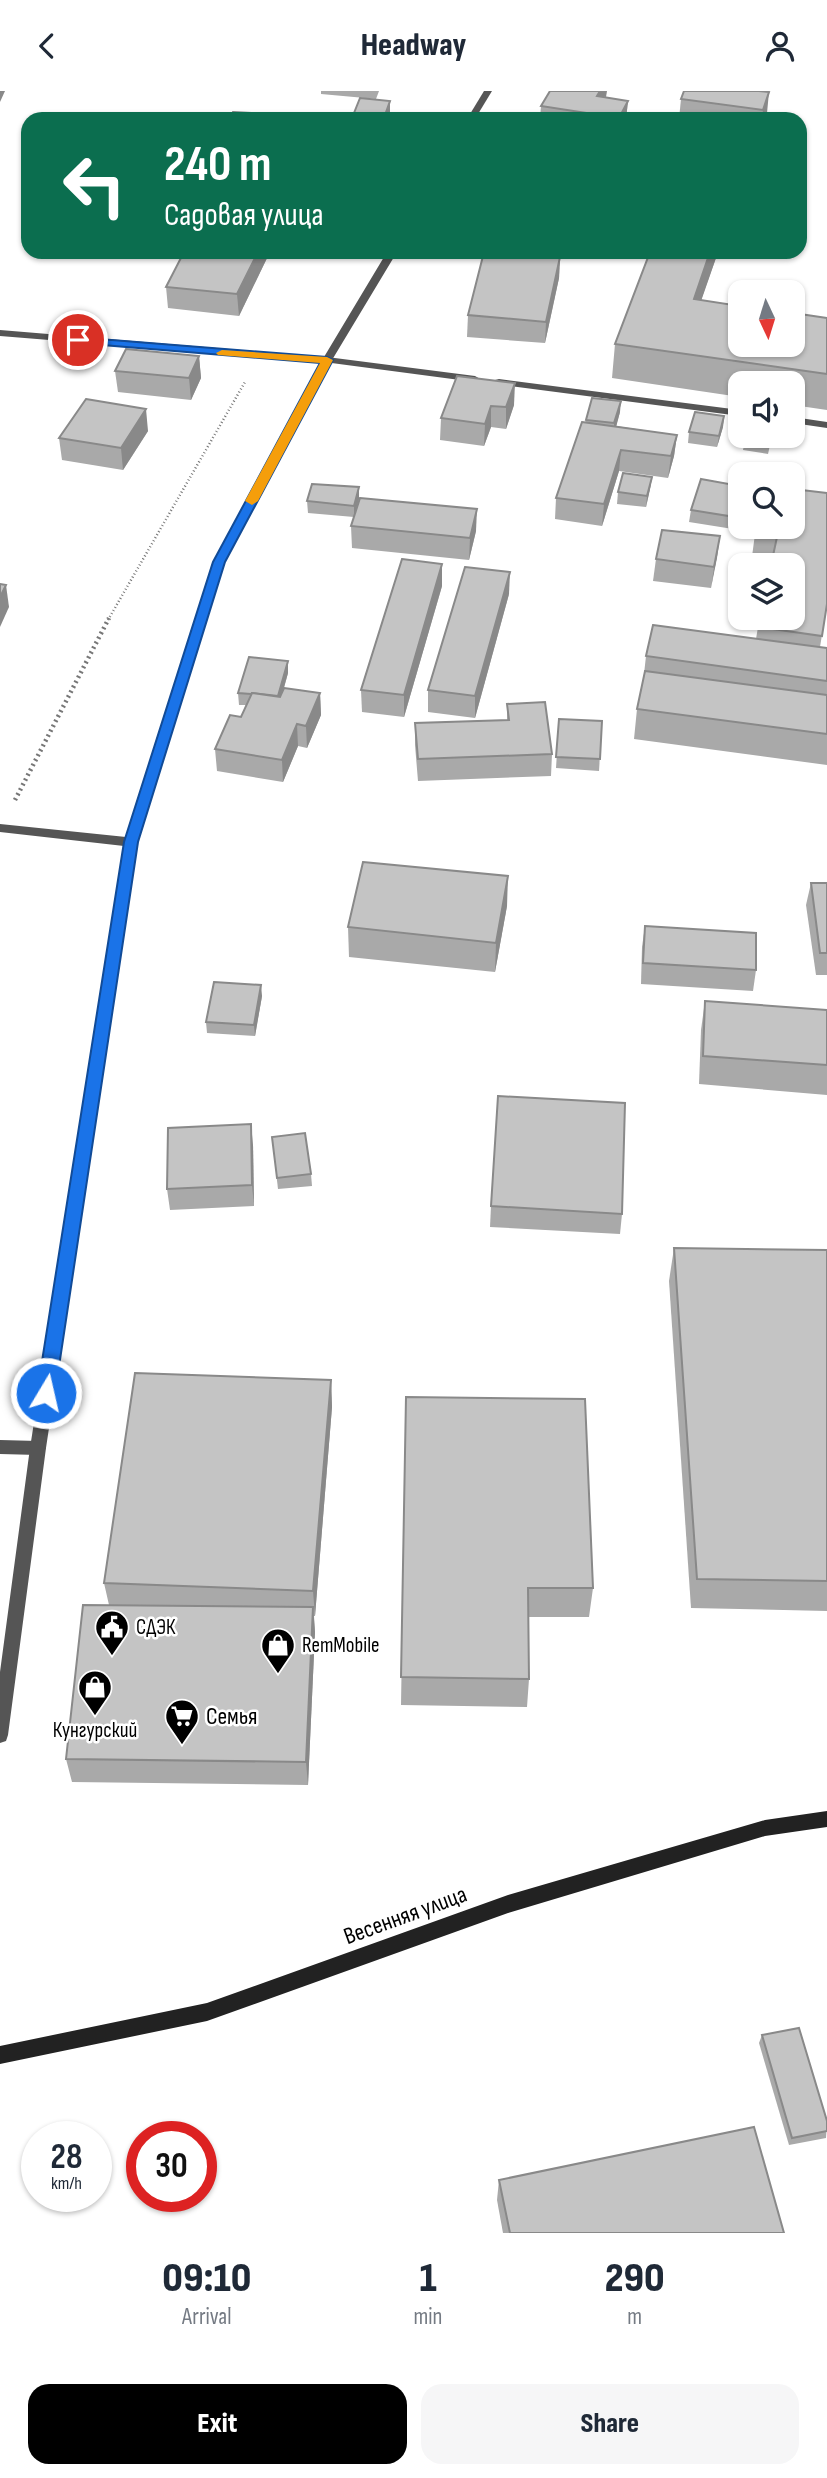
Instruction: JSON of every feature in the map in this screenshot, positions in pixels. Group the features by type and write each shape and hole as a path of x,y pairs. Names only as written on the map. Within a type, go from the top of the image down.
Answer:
{"street":[{"path":"475,112 488,91"},
{"path":"0,1735 37,1448 131,842 219,562 327,360 388,259"},
{"path":"0,333 327,360 728,411"},
{"path":"805,422 827,425"},
{"path":"0,828 131,842"},
{"path":"0,1447 37,1448"},
{"name":"Весенняя улица","path":"0,2056 206,2012 508,1904 765,1828 827,1819"}],"path":[{"path":"0,828 112,613 260,356"}],"building":[{"path":"550,91 600,91 597,96 628,101 622,112 580,112 541,106"},
{"path":"684,91 769,92 763,110 681,99"},
{"path":"360,98 390,101 386,112 354,112"},
{"path":"180,259 254,259 237,294 166,287"},
{"path":"482,259 560,259 546,322 468,315"},
{"path":"647,259 708,259 694,299 728,304 728,357 805,357 805,315 827,318 827,374 615,344"},
{"path":"126,349 199,356 189,378 115,371"},
{"path":"457,376 515,383 506,407 491,406 485,424 441,418"},
{"path":"592,398 621,401 614,423 586,420"},
{"path":"86,399 146,409 121,448 59,438"},
{"path":"695,412 724,416 719,436 689,432"},
{"path":"582,422 677,435 671,456 621,450 604,504 556,498"},
{"path":"623,473 652,477 647,496 618,492"},
{"path":"701,479 728,484 728,516 691,510"},
{"path":"312,484 359,487 354,506 307,501"},
{"path":"805,490 827,493 827,604 822,636 779,630 805,630 805,553 774,553 777,539 805,539"},
{"path":"360,498 477,509 470,538 351,526"},
{"path":"662,530 720,536 714,567 656,559"},
{"path":"402,559 442,564 404,695 361,690"},
{"path":"465,567 510,572 475,696 428,690"},
{"path":"0,584 6,585 0,597"},
{"path":"653,625 827,648 827,681 646,656"},
{"path":"249,657 288,661 278,696 238,693"},
{"path":"645,671 827,695 827,734 637,709"},
{"path":"284,688 320,693 306,726 297,724 282,760 215,749 230,715 241,717 252,693 280,697"},
{"path":"545,702 552,754 418,759 415,723 509,720 507,704"},
{"path":"559,719 602,721 600,759 556,757"},
{"path":"363,862 508,876 496,943 348,927"},
{"path":"811,883 827,883 827,953 820,953"},
{"path":"645,926 756,933 756,970 643,963"},
{"path":"214,982 261,985 254,1025 206,1022"},
{"path":"705,1001 827,1010 827,1065 703,1056"},
{"path":"498,1096 625,1103 622,1214 491,1206"},
{"path":"251,1124 252,1185 167,1189 168,1128"},
{"path":"305,1133 311,1174 277,1178 272,1137"},
{"path":"674,1248 827,1250 827,1581 697,1579"},
{"path":"135,1373 331,1380 313,1591 104,1583"},
{"path":"406,1397 585,1399 593,1588 528,1588 529,1679 401,1677"},
{"path":"83,1605 313,1607 306,1762 66,1759"},
{"path":"799,2028 827,2121 827,2131 792,2138 762,2035"},
{"path":"754,2127 784,2233 510,2233 499,2180"}],"slow traffic":[{"path":"222,353 327,360 252,501"}],"place":[{"name":"СДЭК","path":"112,1657"},
{"name":"RemMobile","path":"278,1675"},
{"name":"Кунгурский","path":"95,1717"},
{"name":"Семья","path":"182,1746"}],"route":[{"path":"46,1393 131,842 219,562 327,360 78,340"}]}
